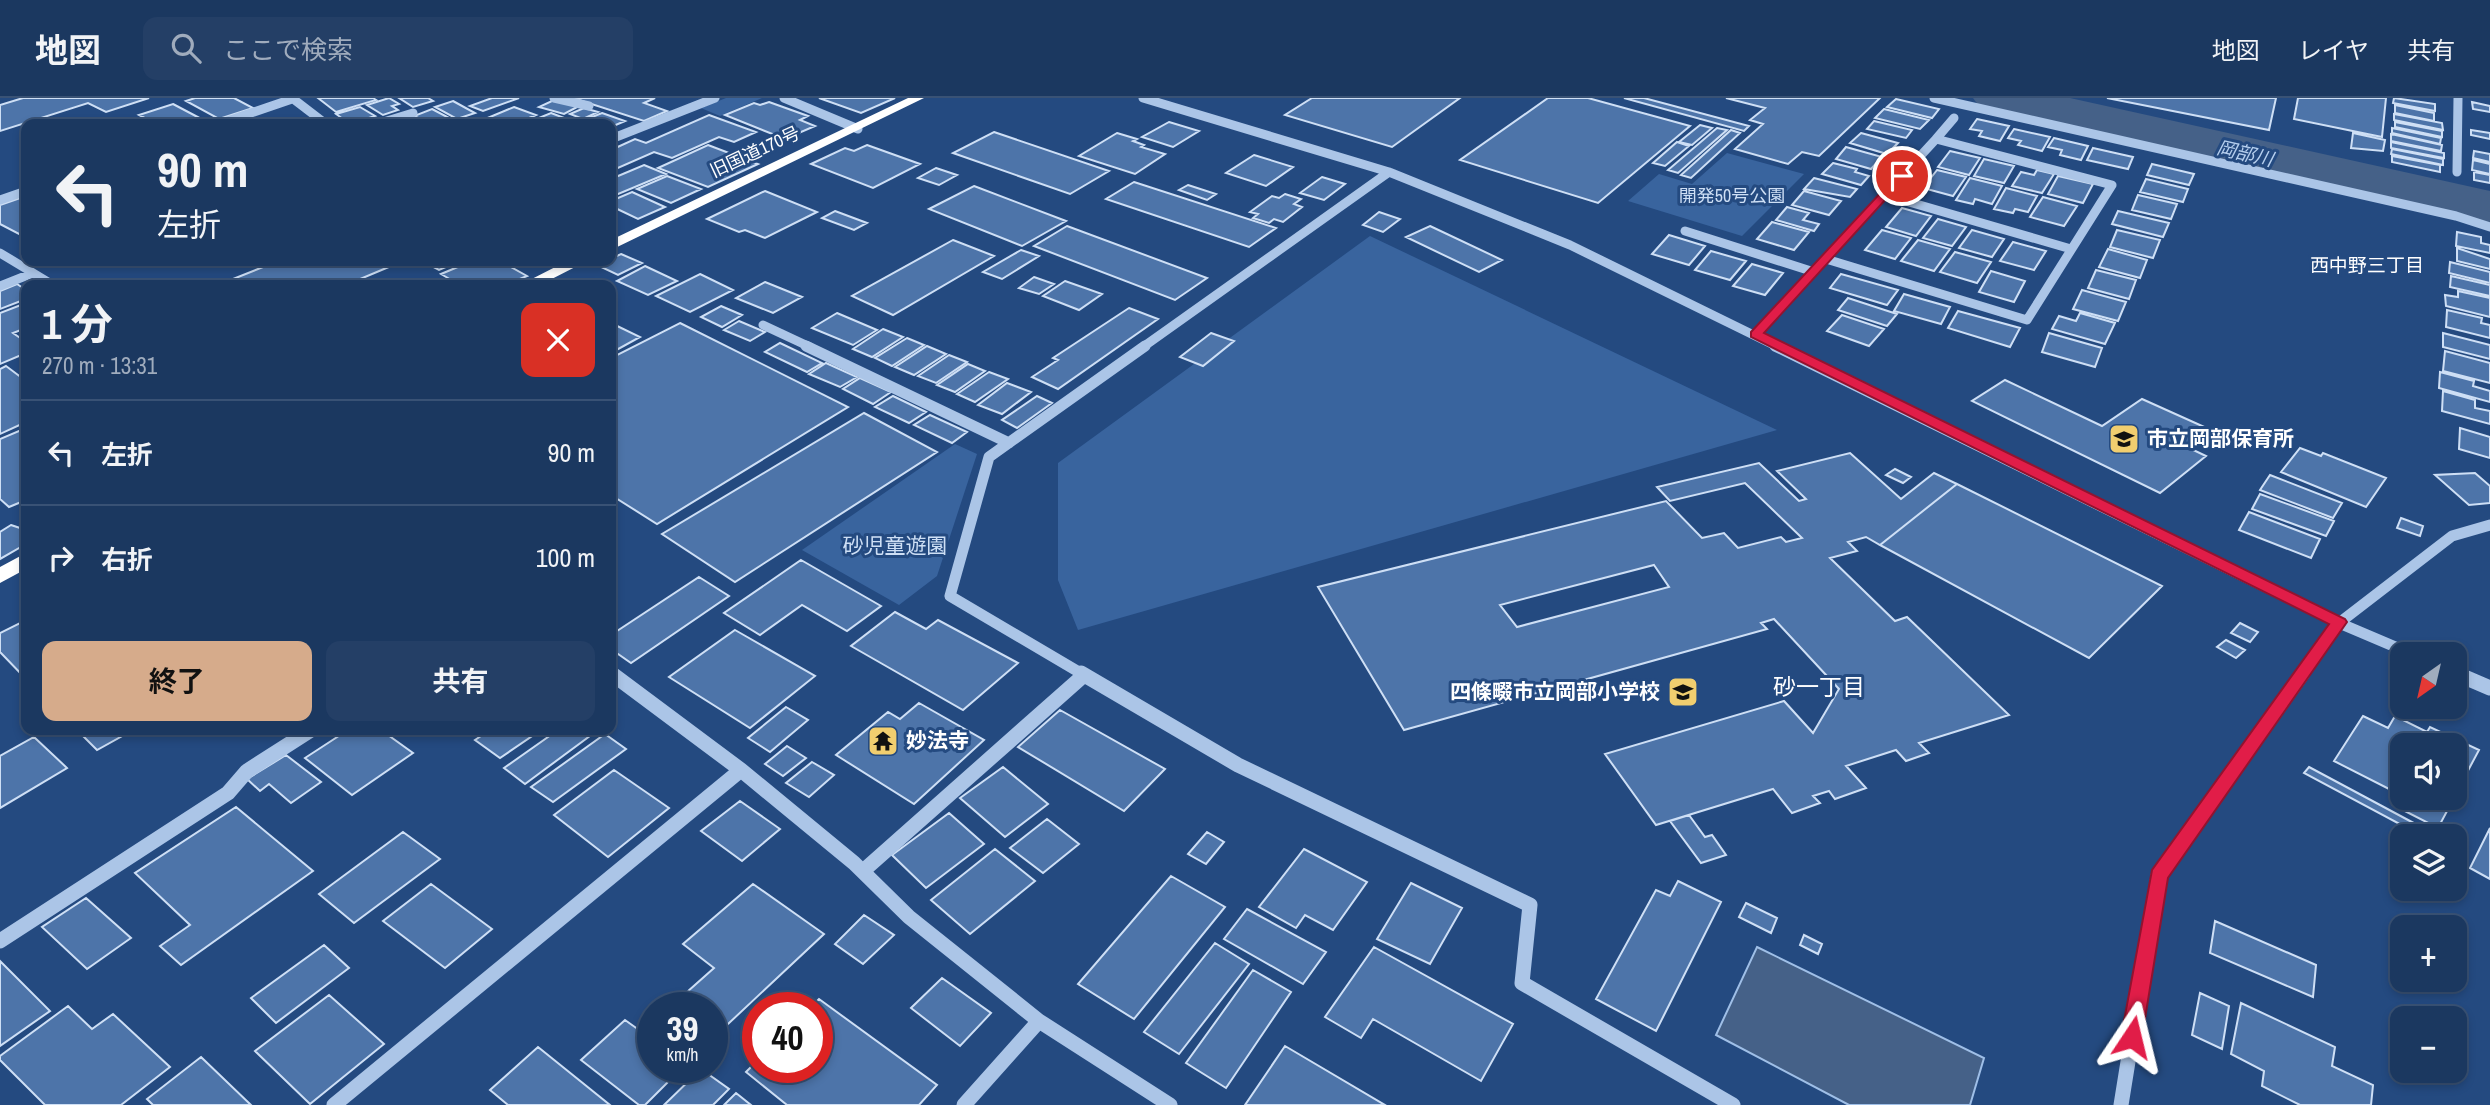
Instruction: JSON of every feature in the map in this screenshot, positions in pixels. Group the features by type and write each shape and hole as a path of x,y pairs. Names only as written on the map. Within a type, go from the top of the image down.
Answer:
{"highway":[{"name":"旧国道170号","path":"616,244 918,98"},
{"path":"538,280 565,266"},
{"path":"0,576 21,563"}],"street":[{"path":"233,119 293,98 320,119"},
{"path":"554,98 589,106"},
{"path":"616,137 715,98"},
{"path":"784,98 858,129"},
{"path":"1143,98 1389,172 1570,244 2339,622 2390,644"},
{"path":"1934,98 2456,216 2490,227"},
{"path":"2457,172 2458,98"},
{"path":"393,119 412,113"},
{"path":"1756,334 1954,117"},
{"path":"1826,259 2026,320 2112,185 1936,139"},
{"path":"1389,172 989,457 971,513 950,596 1238,765 1530,905 1522,983 1733,1105"},
{"path":"0,200 21,193"},
{"path":"1885,195 2071,249"},
{"path":"1685,231 1814,272"},
{"path":"0,253 21,266"},
{"path":"21,266 45,280"},
{"path":"0,286 33,273"},
{"path":"763,325 1010,443"},
{"path":"2122,1105 2158,876 2339,622 2452,536 2490,525"},
{"path":"863,871 1083,676"},
{"path":"616,677 741,770 863,871 909,917 1039,1021 1170,1105"},
{"path":"2468,679 2490,688"},
{"path":"0,941 228,793 247,771 303,735"},
{"path":"334,1105 741,770"},
{"path":"964,1105 1039,1021"}],"green space":[{"path":"726,98 762,98 720,116 701,108"},
{"name":"開発50号公園","path":"1727,153 1804,174 1742,236 1628,201 1659,174 1692,184"},
{"path":"1370,236 1777,430 1078,630 1058,580 1058,463"},
{"name":"砂児童遊園","path":"955,444 977,454 937,576 899,605 802,550"}],"shaded area":[{"path":"1757,947 1984,1058 1970,1105 1849,1105 1716,1035"}],"building":[{"path":"23,98 149,98 106,112 88,103 38,119 21,119 21,124 0,131 0,105"},
{"path":"195,98 234,98 253,108 219,119 186,101"},
{"path":"318,98 373,98 376,100 336,112"},
{"path":"389,98 399,104 392,106 398,110 383,115 367,105"},
{"path":"399,98 428,98 433,101 413,107"},
{"path":"492,98 519,98 483,111 470,106"},
{"path":"573,98 655,98 644,103 667,111 644,121"},
{"path":"819,98 895,98 861,113"},
{"path":"1312,98 1460,98 1392,147 1285,115"},
{"path":"1548,98 1588,98 1690,126 1598,203 1460,160"},
{"path":"1624,98 1644,98 1749,126 1744,131"},
{"path":"1726,98 1880,98 1819,156 1802,152 1788,164 1735,149 1763,124 1750,120 1765,108"},
{"path":"2107,98 2276,98 2269,130"},
{"path":"2298,98 2386,98 2382,137 2294,119"},
{"path":"2394,98 2435,104 2435,111 2393,103"},
{"path":"1896,99 1939,109 1932,118 1887,107"},
{"path":"554,100 579,106 564,114 539,107"},
{"path":"453,101 475,113 457,119 435,107"},
{"path":"769,102 808,116 800,120 815,126 785,139 725,115 754,103 760,105"},
{"path":"2472,102 2490,106 2490,112 2473,109"},
{"path":"173,104 201,119 147,119 139,115"},
{"path":"2395,105 2434,113 2434,121 2395,113"},
{"path":"360,107 375,116 366,119 343,119 336,114"},
{"path":"514,107 536,115 527,119 485,119"},
{"path":"584,108 598,112 583,119 570,114"},
{"path":"432,109 451,119 420,119 414,116"},
{"path":"1884,109 1929,120 1920,129 1875,118"},
{"path":"551,113 567,119 536,119"},
{"path":"602,113 625,121 616,125 616,119 587,119"},
{"path":"2394,114 2442,123 2443,130 2394,120"},
{"path":"709,115 756,132 734,142 719,137 672,158 654,152 616,169 616,148 635,139 646,143"},
{"path":"1977,119 2009,126 2000,141 1979,136 1982,131 1970,129"},
{"path":"1874,121 1912,130 1906,138 1867,129"},
{"path":"1169,122 1199,131 1173,147 1142,137"},
{"path":"2395,122 2442,131 2442,137 2395,127"},
{"path":"1700,125 1712,128 1692,145 1679,142"},
{"path":"1717,128 1727,130 1678,173 1668,170"},
{"path":"2392,128 2441,138 2440,144 2392,133"},
{"path":"2014,129 2050,137 2042,151 2018,145 2021,141 2008,138"},
{"path":"1731,130 1740,133 1691,178 1681,175"},
{"path":"2471,130 2490,133 2490,139 2471,135"},
{"path":"994,132 1109,171 1070,194 953,153"},
{"path":"1117,133 1137,139 1133,141 1144,145 1141,147 1165,154 1135,174 1079,156"},
{"path":"1861,133 1898,143 1887,154 1850,143"},
{"path":"2353,133 2385,140 2383,151 2351,148"},
{"path":"2391,134 2442,145 2441,151 2391,141"},
{"path":"2054,138 2088,146 2081,160 2060,155 2062,150 2048,147"},
{"path":"1677,142 1689,146 1665,166 1653,163"},
{"path":"2391,142 2444,153 2444,158 2391,148"},
{"path":"708,145 758,164 708,187 658,168"},
{"path":"867,145 920,164 873,188 811,164 845,148 854,151"},
{"path":"1846,147 1882,157 1871,169 1836,159"},
{"path":"2093,148 2133,157 2128,169 2087,160"},
{"path":"2392,149 2443,159 2443,165 2391,154"},
{"path":"1950,151 1980,158 1969,175 1938,167"},
{"path":"2474,151 2490,154 2490,162 2473,158"},
{"path":"1254,155 1293,167 1266,186 1226,173"},
{"path":"2392,156 2440,165 2440,172 2392,162"},
{"path":"1984,159 2014,166 2004,183 1974,176"},
{"path":"2473,160 2490,164 2490,174 2472,170"},
{"path":"1833,163 1857,169 1855,172 1869,176 1861,185 1822,174"},
{"path":"2152,164 2194,174 2189,185 2147,175"},
{"path":"644,165 666,174 616,195 616,177"},
{"path":"936,168 957,175 939,185 918,178"},
{"path":"1937,170 1966,177 1953,196 1923,188"},
{"path":"2037,170 2054,174 2042,193 2012,186 2021,172 2034,175"},
{"path":"2474,172 2490,175 2490,183 2474,180"},
{"path":"667,176 701,189 671,203 637,189"},
{"path":"2058,176 2093,184 2083,203 2048,194"},
{"path":"1322,177 1345,184 1324,200 1300,193"},
{"path":"1814,178 1857,189 1850,197 1804,189"},
{"path":"1970,178 2002,186 1992,204 1975,199 1973,204 1956,200"},
{"path":"2146,179 2188,189 2183,202 2140,192"},
{"path":"1134,182 1276,228 1249,247 1106,199"},
{"path":"1188,185 1216,194 1207,200 1179,190"},
{"path":"974,186 1066,221 1022,246 929,209"},
{"path":"2006,188 2037,196 2028,212 2015,209 2013,213 1994,209"},
{"path":"765,191 817,212 765,238 745,230 739,232 707,219"},
{"path":"1804,191 1841,201 1829,215 1792,205"},
{"path":"632,192 665,207 638,219 616,208 616,199"},
{"path":"1285,194 1301,199 1294,204 1302,207 1283,222 1274,219 1269,223 1253,218 1258,214 1250,212 1272,196 1279,198"},
{"path":"2138,195 2177,204 2171,219 2132,210"},
{"path":"2043,197 2077,206 2064,226 2030,217"},
{"path":"21,198 21,233 0,224 0,205"},
{"path":"1787,207 1809,213 1803,220 1819,224 1814,231 1776,220"},
{"path":"1902,208 1931,216 1916,236 1886,227"},
{"path":"835,211 867,223 854,230 822,218"},
{"path":"2118,211 2169,223 2163,237 2112,224"},
{"path":"1379,212 1400,219 1383,232 1363,225"},
{"path":"1938,219 1966,227 1952,246 1923,238"},
{"path":"1772,222 1809,232 1794,250 1757,239"},
{"path":"1067,226 1207,278 1175,300 1034,246"},
{"path":"1430,226 1502,260 1479,272 1406,237"},
{"path":"1882,230 1911,238 1895,259 1865,250"},
{"path":"1972,230 2004,239 1992,257 1959,248"},
{"path":"2117,230 2160,240 2153,258 2110,247"},
{"path":"2457,232 2481,237 2481,243 2490,245 2490,253 2456,246"},
{"path":"1669,235 1705,246 1689,265 1652,254"},
{"path":"953,240 994,256 893,315 852,296"},
{"path":"1918,240 1950,249 1934,271 1901,261"},
{"path":"2013,242 2046,251 2034,270 2000,261"},
{"path":"2457,248 2490,259 2490,269 2457,261"},
{"path":"2108,249 2147,260 2140,278 2099,267"},
{"path":"1021,250 1039,256 1002,279 983,272"},
{"path":"1711,251 1746,261 1730,280 1695,270"},
{"path":"1955,252 1991,262 1977,283 1940,272"},
{"path":"621,254 642,263 618,275 599,266 616,266 616,256"},
{"path":"2450,262 2490,272 2490,283 2449,273"},
{"path":"1752,264 1783,273 1765,295 1733,286"},
{"path":"266,266 391,266 358,280 230,280"},
{"path":"431,266 448,266 439,270"},
{"path":"460,266 509,266 527,276 517,280 451,280 441,274"},
{"path":"645,266 677,281 648,295 617,281"},
{"path":"2096,270 2136,280 2129,299 2088,288"},
{"path":"1991,271 2025,281 2014,302 1979,292"},
{"path":"700,274 733,290 690,312 656,296"},
{"path":"1841,274 1898,290 1887,305 1830,288"},
{"path":"2451,276 2490,285 2490,296 2450,287"},
{"path":"1034,277 1054,284 1039,294 1019,288"},
{"path":"1065,281 1102,294 1079,310 1043,296"},
{"path":"765,282 802,297 773,313 736,298"},
{"path":"17,284 21,287 21,301 0,309 0,291"},
{"path":"2082,290 2126,302 2118,321 2073,309"},
{"path":"2458,291 2490,298 2490,317 2446,306 2445,295 2458,297"},
{"path":"1904,294 1950,307 1941,324 1894,311"},
{"path":"1848,298 1897,314 1887,326 1838,310"},
{"path":"21,305 21,330 13,333 21,339 21,355 0,364 0,313"},
{"path":"721,306 742,315 722,327 701,317"},
{"path":"1129,308 1158,319 1058,389 1032,377 1058,360 1053,358"},
{"path":"2447,310 2482,318 2481,323 2490,325 2490,338 2446,327"},
{"path":"1958,311 2020,328 2010,347 1948,328"},
{"path":"837,313 877,330 853,345 812,328"},
{"path":"2080,313 2115,323 2105,344 2052,329 2059,316 2076,321"},
{"path":"1842,315 1884,329 1869,346 1827,331"},
{"path":"739,321 765,332 750,341 724,330"},
{"path":"680,323 848,407 657,524 616,498 616,355"},
{"path":"616,325 640,337 616,350"},
{"path":"883,329 903,337 872,357 853,349"},
{"path":"1211,333 1234,341 1203,366 1180,357"},
{"path":"2049,333 2102,348 2095,367 2042,352"},
{"path":"2443,333 2490,345 2490,359 2443,347"},
{"path":"907,338 924,345 892,366 875,358"},
{"path":"780,343 822,363 807,372 765,352"},
{"path":"927,346 946,354 914,375 895,367"},
{"path":"2445,351 2490,363 2490,383 2443,371"},
{"path":"949,355 967,362 936,383 918,376"},
{"path":"826,363 857,377 840,387 809,374"},
{"path":"968,364 985,371 955,392 937,385"},
{"path":"6,366 21,377 21,424 0,434 0,369"},
{"path":"989,372 1008,379 975,402 957,394"},
{"path":"2440,372 2474,381 2473,386 2490,391 2490,402 2439,388"},
{"path":"860,378 891,392 873,404 843,389"},
{"name":"市立岡部保育所","path":"2005,380 2102,426 2142,399 2211,430 2187,447 2206,456 2160,493 1972,401"},
{"path":"1007,383 1031,392 1002,414 978,405"},
{"path":"2443,391 2475,400 2475,408 2490,411 2490,424 2442,411"},
{"path":"893,396 926,412 909,423 875,407"},
{"path":"1037,396 1052,403 1017,428 1002,420"},
{"path":"864,413 937,452 735,582 662,534"},
{"path":"930,415 967,432 952,443 914,425"},
{"path":"2460,428 2490,437 2490,458 2459,449"},
{"path":"21,430 21,502 9,507 0,499 0,439"},
{"path":"2300,448 2321,456 2323,453 2386,478 2366,507 2281,472"},
{"path":"1850,453 1901,499 1934,473 1957,484 1880,545 1866,537 1848,542 1857,551 1830,558 1895,621 1907,617 2009,715 1919,743 1929,753 1906,761 1896,750 1846,766 1866,788 1835,799 1829,791 1813,796 1820,803 1792,813 1773,789 1656,825 1605,754 1784,701 1813,733 1839,689 1774,619 1761,623 1767,629 1404,730 1318,587 1666,501 1702,538 1724,533 1738,548 1781,537 1786,542 1802,538 1745,483 1670,501 1657,487 1759,463 1799,501 1806,499 1777,471","holes":["1654,565 1669,587 1517,627 1500,605"]},
{"path":"1895,469 1911,477 1903,483 1886,475"},
{"path":"2475,473 2490,486 2490,503 2469,505 2435,475"},
{"path":"2270,475 2342,503 2333,518 2260,490"},
{"path":"1957,484 2162,586 2089,658 1880,545"},
{"path":"2260,494 2334,521 2326,536 2252,509"},
{"path":"2249,512 2320,539 2311,558 2239,530"},
{"path":"2401,518 2423,526 2420,536 2397,528"},
{"path":"11,525 21,528 21,547 0,559 0,532"},
{"path":"801,560 881,606 847,631 802,605 760,635 724,613"},
{"path":"699,577 729,596 631,663 616,652 616,632"},
{"path":"895,612 926,629 938,620 1018,663 963,710 851,646"},
{"path":"21,622 21,674 0,652 0,633"},
{"path":"2240,623 2258,632 2250,642 2231,633"},
{"path":"735,630 815,676 750,728 669,677"},
{"path":"2226,640 2245,650 2236,658 2217,647"},
{"path":"919,703 984,740 914,804 836,755 888,712 900,719"},
{"path":"786,707 808,720 770,752 748,738"},
{"path":"1060,710 1165,769 1124,811 1018,747"},
{"path":"2363,716 2388,728 2393,719 2401,719 2427,732 2430,727 2443,733 2390,733 2390,789 2334,761"},
{"path":"82,735 124,735 97,750"},
{"path":"340,735 388,735 413,753 352,795 305,758"},
{"path":"482,735 534,735 500,758 475,740"},
{"path":"551,735 591,735 525,784 504,768"},
{"path":"604,735 626,749 553,802 531,787"},
{"path":"34,737 67,768 0,808 0,756"},
{"path":"2467,744 2479,750 2467,772"},
{"path":"787,746 806,758 783,776 765,764"},
{"path":"286,755 321,782 291,803 269,784 260,791 247,779"},
{"path":"812,762 834,775 809,797 786,783"},
{"path":"1003,767 1048,804 1005,837 960,798"},
{"path":"2309,767 2416,824 2400,824 2304,773"},
{"path":"614,770 669,808 608,857 554,815"},
{"path":"740,801 780,829 742,861 701,831"},
{"path":"236,807 313,871 181,965 160,946 190,925 135,873"},
{"path":"2403,810 2448,810 2440,824 2430,824"},
{"path":"949,813 984,844 926,888 892,855"},
{"path":"1689,815 1705,837 1712,835 1726,855 1701,863 1670,821"},
{"path":"1047,819 1079,844 1043,873 1010,848"},
{"path":"2490,828 2490,879 2470,868"},
{"path":"403,832 440,859 354,923 319,894"},
{"path":"1207,832 1224,842 1206,864 1188,854"},
{"path":"995,849 1035,881 970,934 931,900"},
{"path":"1304,849 1367,882 1333,930 1305,915 1296,928 1259,907"},
{"path":"1171,876 1225,907 1134,1019 1078,984"},
{"path":"1678,881 1721,902 1656,1031 1596,999 1656,890 1670,896"},
{"path":"1411,883 1462,908 1430,964 1377,939"},
{"path":"431,884 492,929 445,968 383,921"},
{"path":"753,884 824,934 762,992 742,992 742,1011 728,1024 728,992 687,992 714,968 683,944"},
{"path":"86,898 131,938 87,969 42,927"},
{"path":"1746,903 1777,918 1771,933 1739,917"},
{"path":"1247,909 1326,952 1303,984 1224,939"},
{"path":"864,915 894,935 863,964 835,944"},
{"path":"2215,921 2316,965 2313,997 2210,953"},
{"path":"1804,935 1822,944 1818,954 1800,945"},
{"path":"1215,943 1249,964 1179,1054 1144,1032"},
{"path":"324,945 349,968 276,1023 251,998"},
{"path":"1374,947 1513,1024 1481,1081 1373,1019 1361,1038 1325,1017"},
{"path":"0,961 50,1011 0,1046"},
{"path":"1253,970 1291,992 1226,1088 1186,1063"},
{"path":"942,978 991,1013 960,1046 911,1008"},
{"path":"2200,993 2229,1006 2222,1049 2192,1035"},
{"path":"329,995 384,1044 310,1104 255,1051"},
{"path":"2241,1003 2335,1047 2332,1066 2373,1085 2371,1105 2300,1105 2262,1086 2264,1071 2231,1054"},
{"path":"68,1006 92,1029 113,1014 170,1067 121,1105 45,1105 0,1060 0,1056"},
{"path":"833,1009 937,1085 919,1105 787,1105 760,1083 833,1083"},
{"path":"625,1020 637,1029 637,1083 667,1083 645,1105 639,1105 581,1060"},
{"path":"1285,1046 1385,1105 1245,1105"},
{"path":"538,1047 610,1105 508,1105 490,1090"},
{"path":"201,1057 251,1105 153,1105 147,1099"},
{"path":"687,1083 721,1083 729,1089 713,1105 664,1105"},
{"path":"736,1093 751,1105 724,1105"}],"waterway":[{"name":"岡部川","path":"1999,98 2490,209"}],"place":[{"name":"市立岡部保育所","path":"2124,439"},
{"name":"四條畷市立岡部小学校","path":"1683,692"},
{"name":"妙法寺","path":"883,741"}],"district":[{"name":"西中野三丁目","path":"2367,265"},
{"name":"砂一丁目","path":"1819,687"}],"route":[{"path":"1902,176 1756,334 2339,622 2158,876 2132,1037"}]}
